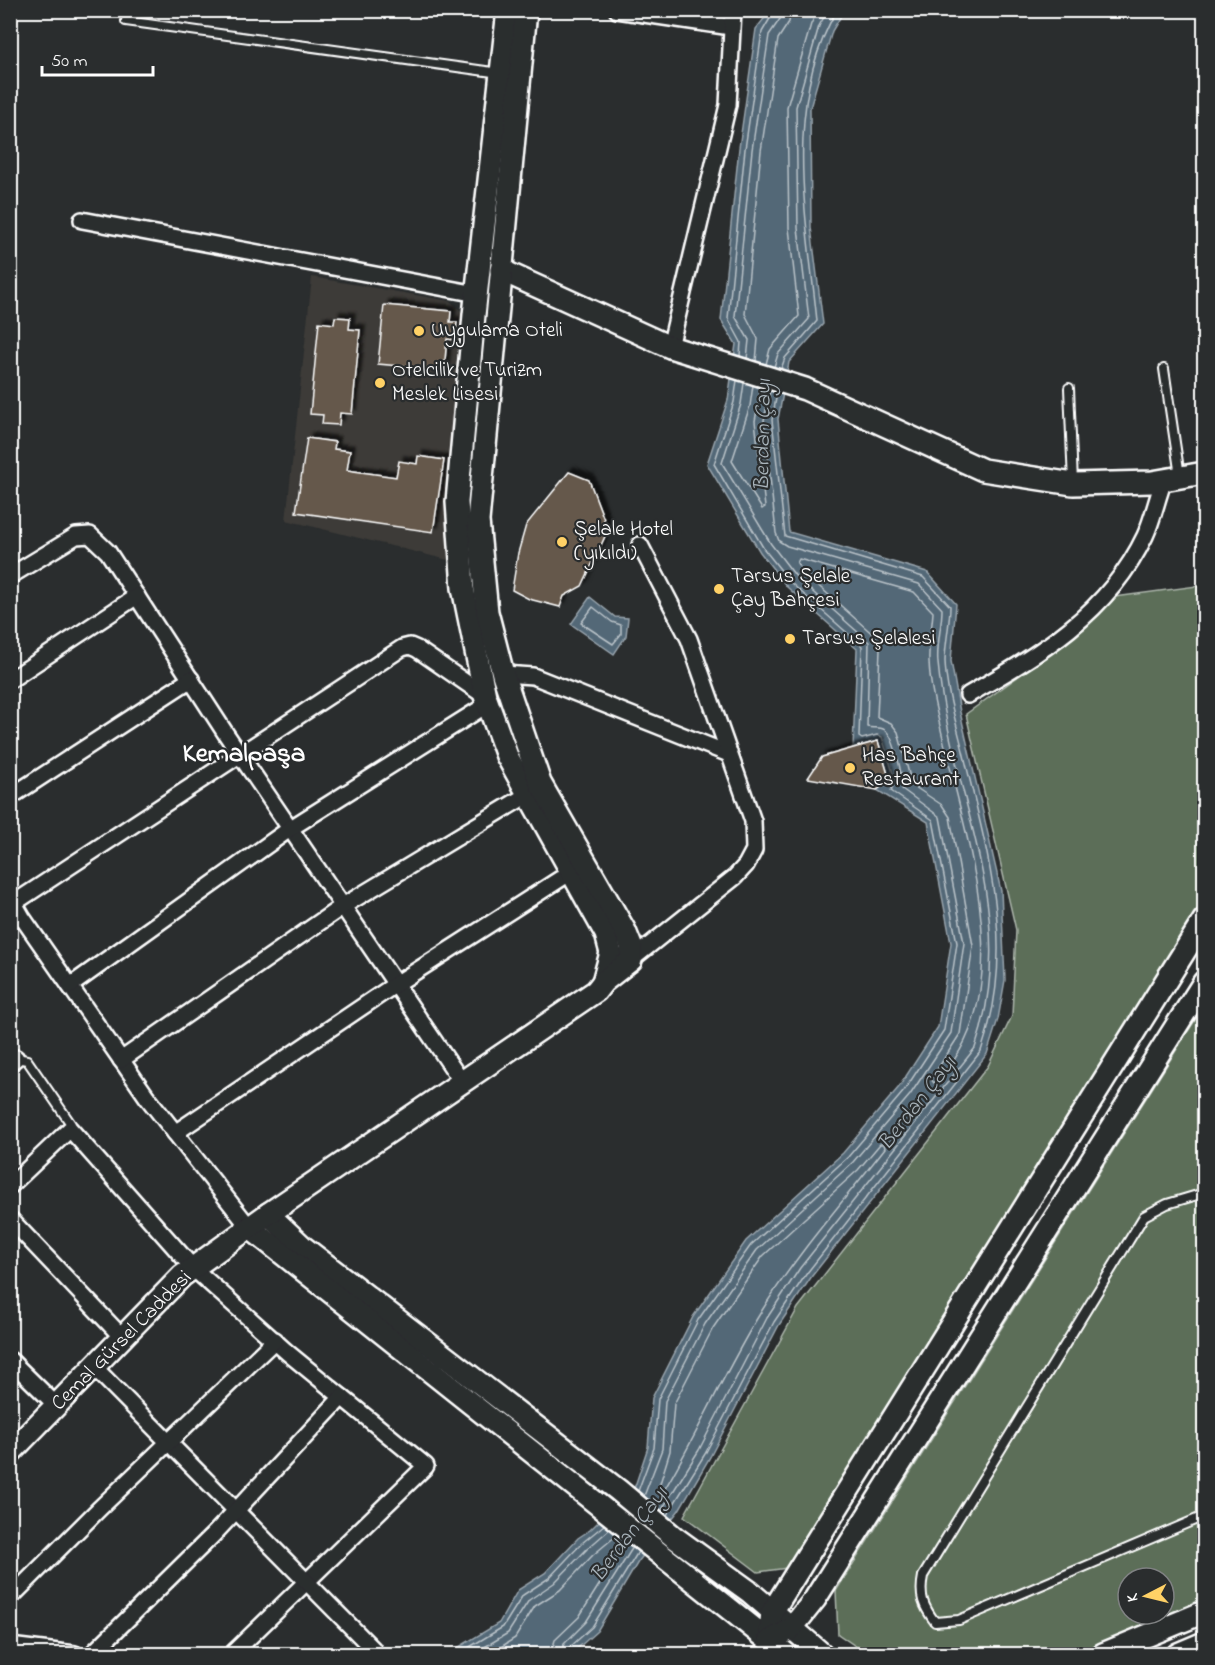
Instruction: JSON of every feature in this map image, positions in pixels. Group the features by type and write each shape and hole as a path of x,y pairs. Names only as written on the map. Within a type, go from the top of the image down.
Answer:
{"street":[{"path":"508,10 457,502 463,588 487,700 507,756 606,934 611,953 603,982"},
{"path":"526,10 478,521 487,612 503,674 540,783 626,931 631,946 632,960"},
{"path":"616,10 731,27"},
{"path":"670,347 728,105 733,10"},
{"path":"82,220 477,294"},
{"path":"501,270 670,347 805,389 982,470 1073,484 1172,478 1204,473"},
{"path":"968,695 1035,656 1077,626 1118,579 1145,536 1172,478"},
{"path":"10,576 76,536 90,535 108,552 239,753 462,1082"},
{"path":"632,960 735,877 754,850 753,821 689,639 640,545"},
{"path":"10,680 137,596"},
{"path":"487,700 417,649 410,646 402,648 12,899 121,1060 249,1227 786,1654"},
{"path":"503,674 533,676 729,754"},
{"path":"10,797 190,678"},
{"path":"70,986 291,828 487,700"},
{"path":"121,1060 343,906 527,795"},
{"path":"175,1133 396,984 571,872"},
{"path":"769,1641 772,1612 1204,920"},
{"name":"Cemal Gürsel Caddesi","path":"10,1453 194,1268 249,1227 596,991 603,982 632,960"},
{"path":"769,1641 791,1629 822,1589 1204,982"},
{"path":"10,1186 70,1129 194,1268 274,1340 426,1466 231,1654"},
{"path":"268,1214 303,1247 618,1490 674,1537 750,1592 822,1654"},
{"path":"10,1219 123,1338"},
{"path":"10,1598 274,1340"},
{"path":"10,1360 57,1406"},
{"path":"94,1367 373,1649"},
{"path":"93,1654 236,1510 342,1397"},
{"path":"1103,1654 1204,1612"},
{"path":"1131,1654 1204,1623"},
{"path":"1178,1654 1204,1643"},
{"path":"10,1646 75,1654"}],"lane":[{"path":"128,10 126,21 501,73"},
{"path":"1164,369 1172,478"},
{"path":"1069,388 1073,484"},
{"path":"13,1060 27,1060 72,1124 70,1129"},
{"path":"1204,1193 1167,1204 1144,1216 923,1576 920,1594 924,1608 935,1622 959,1620 1204,1516"}],"shaded area":[{"name":"Otelcilik ve Turizm Meslek Lisesi","path":"312,277 450,301 467,316 452,450 448,560 286,520"}],"green space":[{"path":"1204,585 1204,901 787,1568 758,1572 684,1516 798,1308 988,1066 1012,1016 1016,930 966,714 1034,665 1115,597"},
{"path":"1204,1006 1204,1606 1176,1617 1176,1566 1116,1566 1116,1626 1153,1626 1082,1654 867,1654 838,1634 836,1591"}],"water":[{"name":"Berdan Çayı","path":"770,11 844,11 832,31 810,108 811,227 823,324 789,362 778,419 789,532 927,572 956,604 951,661 960,712 1001,891 1005,980 998,1019 987,1054 812,1276 779,1325 710,1457 679,1510 638,1562 597,1631 571,1654 409,1654 451,1652 499,1623 518,1590 545,1573 578,1538 590,1530 635,1486 648,1447 652,1398 693,1317 746,1241 843,1153 899,1087 938,1027 951,943 928,822 877,790 890,781 878,741 853,748 857,649 787,587 760,552 707,464 728,400 736,344 721,320 739,148 756,29"},
{"path":"590,597 615,617 628,618 626,636 614,654 571,624"}],"building":[{"name":"Uygulama Oteli","path":"384,305 451,311 450,322 457,322 455,340 447,339 444,370 378,364"},
{"path":"335,317 350,318 349,329 360,330 352,414 340,413 339,425 322,424 323,415 310,414 319,322 334,324"},
{"path":"307,438 335,442 334,449 350,451 347,470 396,477 399,461 417,464 418,456 444,460 433,532 296,512"},
{"name":"Şelale Hotel (yıkıldı)","path":"569,472 589,480 608,530 582,586 564,596 560,607 529,599 512,590 518,553 526,525"},
{"name":"Has Bahçe Restaurant","path":"878,741 890,781 877,790 808,778 822,757"}],"place":[{"name":"Uygulama Oteli","path":"419,331"},
{"name":"Otelcilik ve Turizm Meslek Lisesi","path":"380,383"},
{"name":"Şelale Hotel (yıkıldı)","path":"562,542"},
{"name":"Tarsus Şelale Çay Bahçesi","path":"719,589"},
{"name":"Tarsus Şelalesi","path":"790,639"},
{"name":"Has Bahçe Restaurant","path":"850,768"}],"district":[{"name":"Kemalpaşa","path":"244,754"}]}
